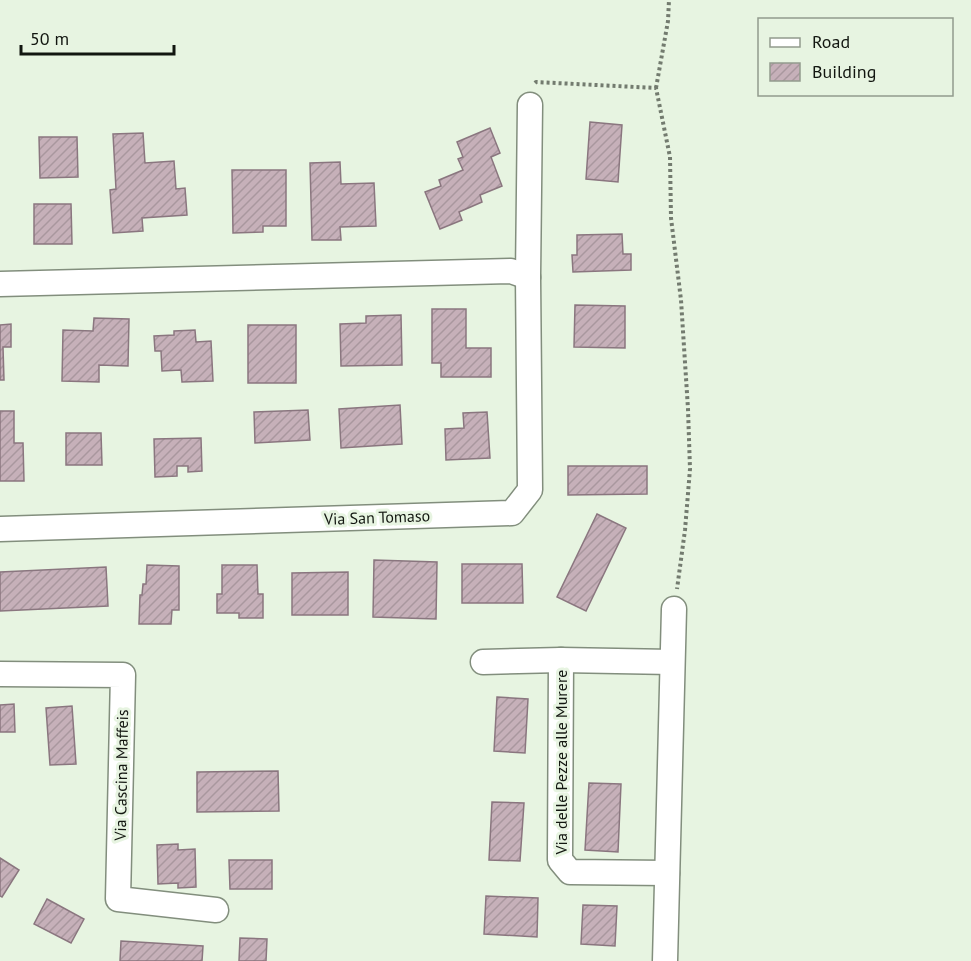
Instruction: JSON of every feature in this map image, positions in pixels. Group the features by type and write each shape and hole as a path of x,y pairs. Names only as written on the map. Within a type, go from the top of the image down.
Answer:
{"street":[{"name":"Via San Tomaso","path":"0,529 512,513 530,490 528,277 530,105"},
{"path":"0,284 511,271 528,277"},
{"path":"665,961 674,609"},
{"name":"Via delle Pezze alle Murere","path":"483,662 561,660 672,662"},
{"name":"Via delle Pezze alle Murere","path":"561,660 560,860 570,872 667,873"},
{"name":"Via Cascina Maffeis","path":"0,674 123,675 118,899 216,910"}],"path":[{"path":"669,0 668,21 656,88 670,157 671,218 681,300 690,469 685,530 674,609"},
{"path":"530,105 536,82 656,88"}],"building":[{"path":"590,122 622,125 618,182 586,179"},
{"path":"490,128 500,153 491,157 502,186 480,195 482,202 459,212 462,220 440,229 425,192 441,186 439,180 463,170 458,159 463,157 457,142"},
{"path":"143,133 145,163 174,161 176,189 185,188 187,215 142,218 143,231 113,233 110,190 116,189 113,134"},
{"path":"39,137 77,137 78,177 40,178"},
{"path":"340,162 341,184 374,183 376,226 340,227 341,240 312,240 310,163"},
{"path":"232,170 286,170 286,226 263,226 263,232 233,233"},
{"path":"34,204 71,204 72,244 34,244"},
{"path":"622,234 623,254 631,254 631,270 573,272 572,255 577,255 577,235"},
{"path":"575,305 625,306 625,348 574,347"},
{"path":"432,309 466,309 466,348 491,348 491,377 441,377 441,363 432,363"},
{"path":"401,315 402,365 341,366 340,324 366,323 366,316"},
{"path":"94,318 129,319 128,366 99,365 99,382 62,381 63,330 93,331"},
{"path":"11,324 11,347 3,347 4,380 0,380 0,325"},
{"path":"248,325 296,325 296,383 248,383"},
{"path":"195,330 196,342 211,341 213,381 182,382 181,370 162,371 161,351 155,351 154,336 174,335 174,331"},
{"path":"400,405 402,444 341,448 339,409"},
{"path":"308,410 310,440 255,443 254,412"},
{"path":"0,411 14,411 14,443 23,443 24,481 0,481"},
{"path":"487,412 490,458 446,460 445,429 464,428 463,413"},
{"path":"66,433 101,433 102,465 66,465"},
{"path":"201,438 202,471 188,472 188,466 177,466 177,476 155,477 154,439"},
{"path":"568,466 647,466 647,494 568,495"},
{"path":"597,514 626,528 586,611 557,597"},
{"path":"374,560 437,562 436,619 373,617"},
{"path":"462,564 522,564 523,603 462,603"},
{"path":"147,565 179,566 179,610 172,610 171,624 139,624 140,595 142,595 143,584 146,584"},
{"path":"222,565 257,565 258,594 263,594 263,618 239,618 239,613 217,613 217,594 222,594"},
{"path":"106,567 108,606 0,611 0,572"},
{"path":"348,572 348,615 292,615 292,573"},
{"path":"497,697 528,699 525,753 494,751"},
{"path":"14,704 15,732 0,732 0,705"},
{"path":"72,706 76,764 50,765 46,708"},
{"path":"278,771 279,811 197,812 197,772"},
{"path":"589,783 621,784 618,852 585,850"},
{"path":"492,802 524,803 520,861 489,860"},
{"path":"178,844 178,850 195,849 196,887 178,888 178,883 158,884 157,845"},
{"path":"0,858 19,870 2,897 0,896"},
{"path":"229,860 272,860 272,889 230,889"},
{"path":"486,896 538,898 537,937 484,934"},
{"path":"47,899 84,919 71,943 34,924"},
{"path":"583,905 617,906 615,946 581,944"},
{"path":"240,938 267,939 266,961 239,961"},
{"path":"121,941 203,946 202,961 120,961"}]}
